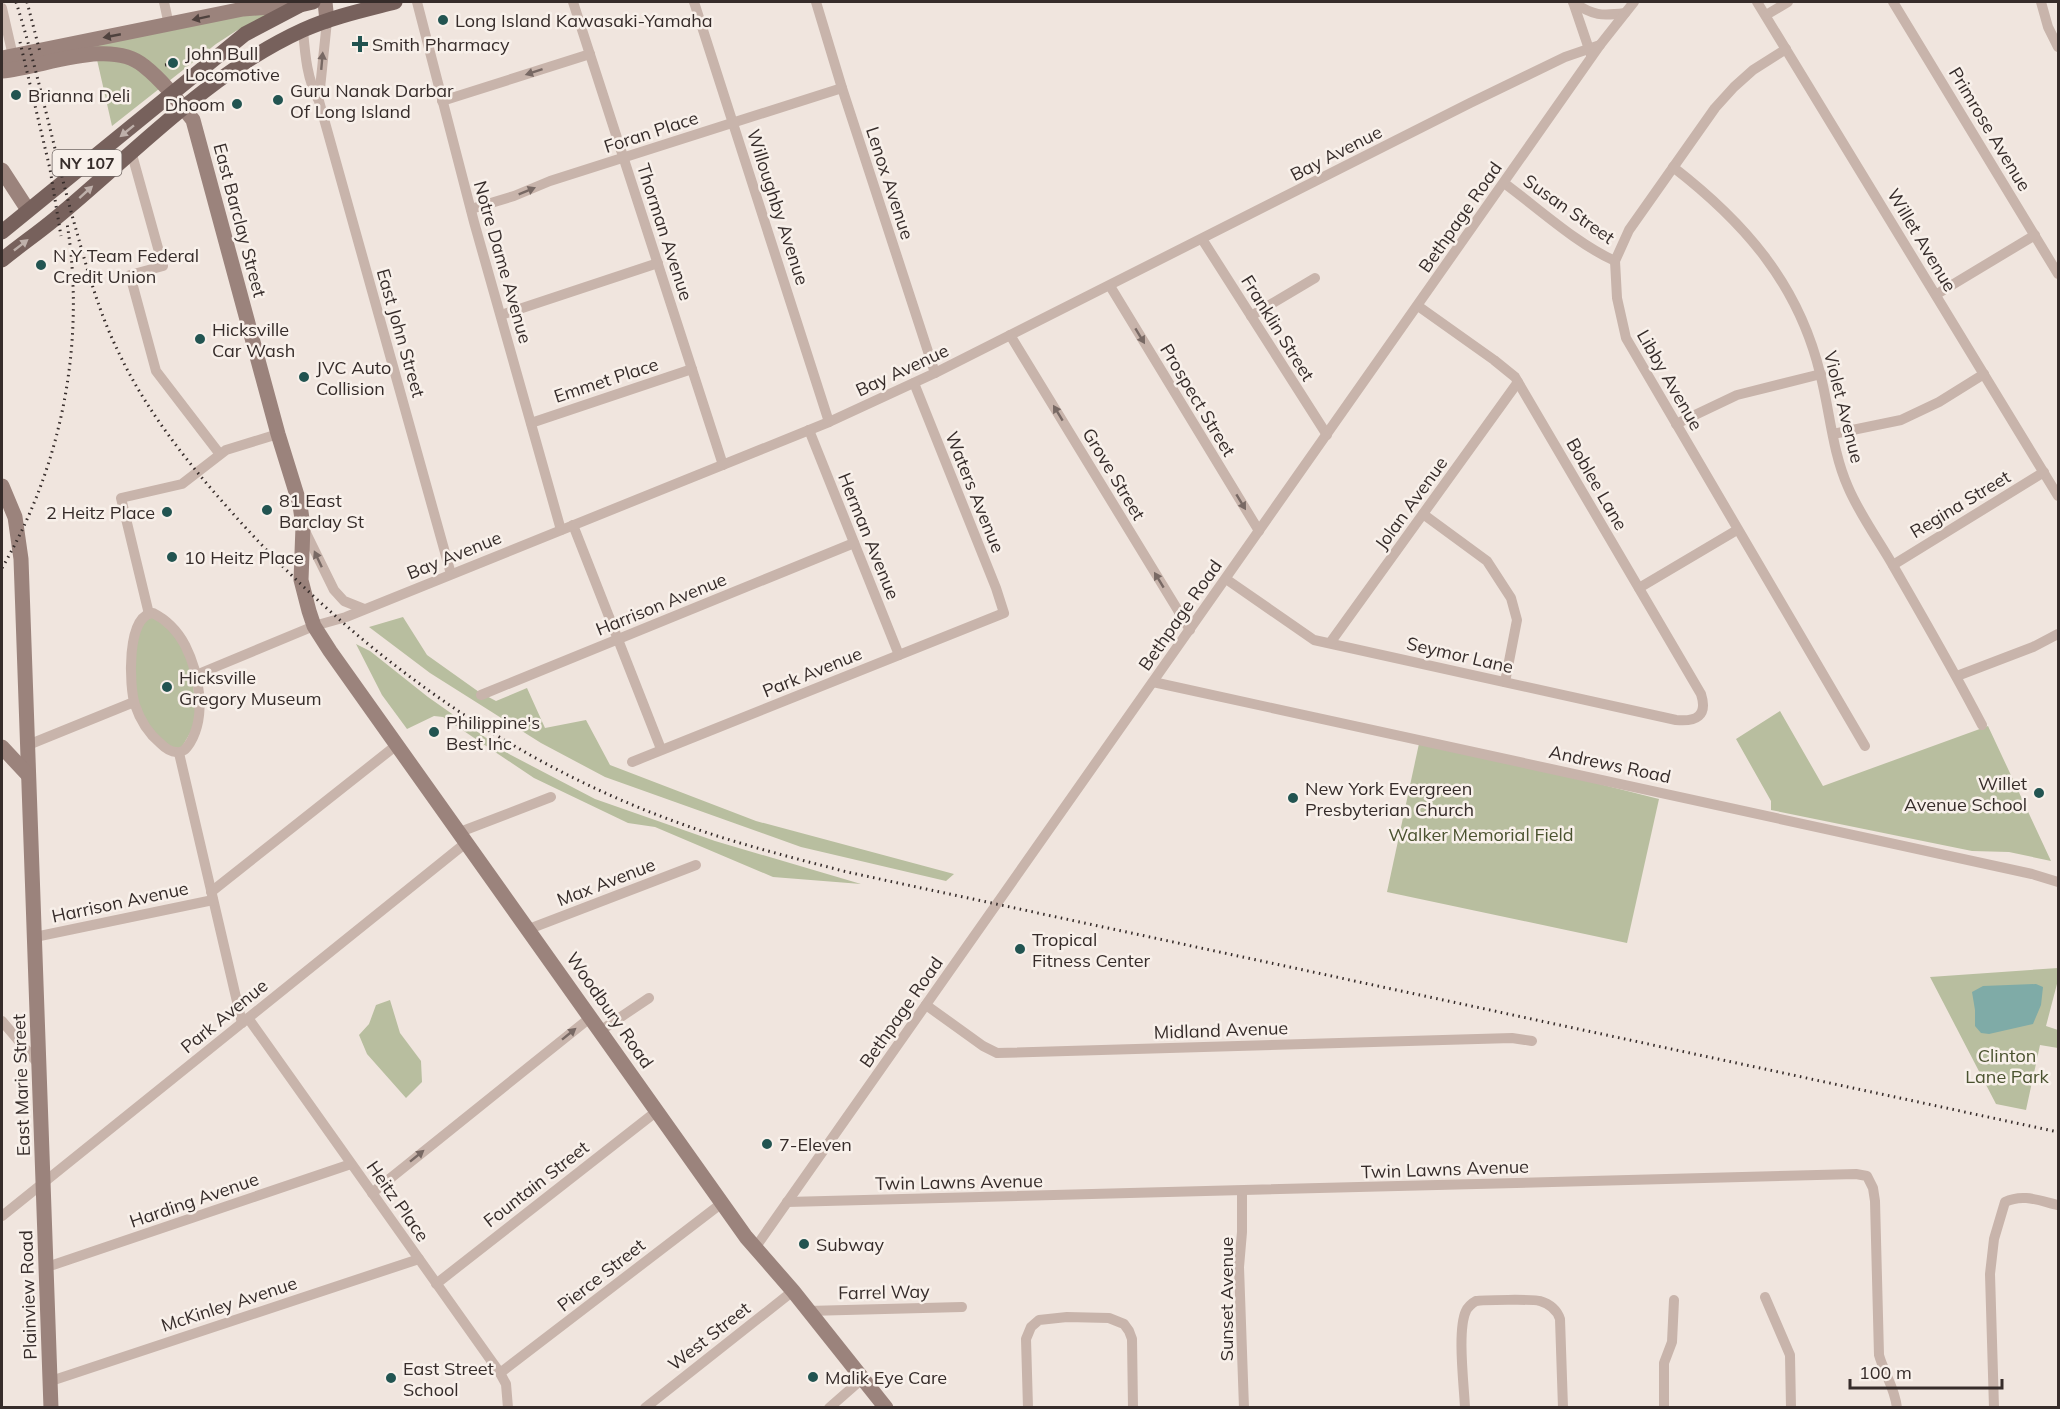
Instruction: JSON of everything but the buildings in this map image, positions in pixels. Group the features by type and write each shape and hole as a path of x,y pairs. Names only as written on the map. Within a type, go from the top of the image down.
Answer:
{"main road":[{"path":"6,57 243,9 304,2 303,30"},
{"name":"NY 107","path":"2,232 244,34 304,2"},
{"path":"325,2 327,21"},
{"name":"NY 107","path":"2,260 55,219 182,107 260,54 303,30 395,2"},
{"name":"East Barclay Street","path":"2,71 95,54 121,54 142,64 172,94 193,120 278,434 300,505 303,526 301,580 314,626"},
{"path":"2,170 28,210"},
{"name":"East Marie Street","path":"2,486 15,517 21,559 44,1182"},
{"name":"Woodbury Road","path":"314,626 722,1203 755,1248 793,1291 885,1407"},
{"path":"2,747 28,775"},
{"name":"Plainview Road","path":"44,1182 51,1407"}],"street":[{"path":"164,2 169,25"},
{"name":"Notre Dame Avenue","path":"417,2 471,209 561,530"},
{"name":"Thorman Avenue","path":"573,2 723,465"},
{"name":"Willoughby Avenue","path":"694,2 829,422"},
{"name":"Lenox Avenue","path":"816,2 934,373"},
{"path":"1573,2 1590,13 1625,14 1634,2"},
{"path":"1573,2 1590,53"},
{"name":"Willet Avenue","path":"1757,2 2058,496"},
{"path":"1766,15 1788,2"},
{"name":"Primrose Avenue","path":"1893,2 2058,274"},
{"path":"2041,2 2048,27 2058,47"},
{"path":"2,8 6,57"},
{"name":"Bay Avenue","path":"196,675 829,422 914,383 1470,103 1565,57 1590,53 1600,45 1625,14"},
{"name":"East John Street","path":"319,101 327,21"},
{"name":"East John Street","path":"303,30 306,61 314,92 319,101 451,574"},
{"name":"Libby Avenue","path":"1786,49 1753,70 1715,108 1629,230 1615,261 1617,298 1626,338 1864,746"},
{"name":"Bethpage Road","path":"755,1248 1504,183 1590,53"},
{"path":"442,101 590,54"},
{"name":"Foran Place","path":"471,209 842,88"},
{"path":"131,151 163,266 130,275 156,371 219,453"},
{"name":"Violet Avenue","path":"1673,167 1727,212 1773,266 1799,313 1821,374 1836,455 1849,489 1957,676 1982,725"},
{"name":"Susan Street","path":"1504,183 1602,255 1615,261"},
{"path":"1936,294 2035,235"},
{"name":"Franklin Street","path":"1202,239 1327,435"},
{"path":"501,315 658,263"},
{"path":"1251,316 1315,278"},
{"name":"Prospect Street","path":"1110,286 1259,531"},
{"name":"Boblee Lane","path":"1418,306 1494,360 1518,382 1701,694 1704,705 1702,713"},
{"name":"Grove Street","path":"1010,335 1190,630"},
{"name":"Emmet Place","path":"531,423 692,369"},
{"path":"1676,424 1737,395 1821,374"},
{"path":"1833,434 1901,420 1939,402 1984,374"},
{"name":"Jolan Avenue","path":"1330,643 1518,382"},
{"name":"Waters Avenue","path":"914,383 1004,613"},
{"name":"Herman Avenue","path":"808,430 899,655"},
{"path":"149,614 121,498 182,484 219,453 278,434"},
{"name":"Regina Street","path":"1893,565 2044,472"},
{"path":"1423,514 1486,561 1511,598 1517,620 1505,682"},
{"path":"573,525 661,749"},
{"path":"303,526 334,590 344,601 364,609"},
{"path":"1639,588 1737,530"},
{"name":"Harrison Avenue","path":"481,695 854,543"},
{"name":"Seymor Lane","path":"1226,579 1314,640 1676,720 1694,719 1702,713"},
{"name":"Park Avenue","path":"632,762 1004,613"},
{"path":"149,614 160,616 174,628 185,645 196,675 198,723 189,746 185,751 178,753 171,752 152,736 143,724 134,702 131,669 134,637 139,624 149,614"},
{"path":"1957,676 2034,647 2058,634"},
{"name":"Andrews Road","path":"1153,682 2032,874 2058,882"},
{"path":"28,745 134,702"},
{"name":"Harrison Avenue","path":"35,938 212,896 398,744"},
{"name":"Heitz Place","path":"178,753 245,1021 351,1164 500,1373 506,1384 508,1407"},
{"name":"Park Avenue","path":"2,1216 245,1021 464,837 551,797"},
{"name":"Max Avenue","path":"529,929 696,865"},
{"path":"600,1031 649,998"},
{"name":"Midland Avenue","path":"926,1005 983,1046 998,1053 1512,1038 1532,1041"},
{"path":"372,1193 591,1017"},
{"path":"3,1027 40,1066"},
{"name":"Fountain Street","path":"436,1284 657,1111"},
{"name":"Harding Avenue","path":"47,1267 351,1164"},
{"name":"Twin Lawns Avenue","path":"788,1202 1843,1174 1867,1176 1873,1188 1875,1201 1879,1355 1895,1392 1897,1407"},
{"name":"Sunset Avenue","path":"1242,1191 1239,1267 1244,1407"},
{"path":"1995,1407 1990,1274 1991,1254 2003,1208 2005,1202 2025,1197 2058,1205"},
{"name":"Pierce Street","path":"500,1373 722,1203"},
{"name":"McKinley Avenue","path":"51,1381 419,1259"},
{"name":"West Street","path":"645,1407 793,1291"},
{"path":"1765,1297 1790,1355 1791,1407"},
{"path":"1465,1407 1462,1337 1463,1321 1467,1309 1476,1302 1538,1300 1550,1305 1560,1318 1563,1407"},
{"path":"1664,1407 1664,1363 1672,1342 1674,1300"},
{"name":"Farrel Way","path":"807,1311 962,1306"},
{"path":"1028,1407 1026,1339 1031,1327 1039,1320 1067,1317 1109,1318 1124,1324 1130,1331 1133,1407"},
{"path":"829,1407 862,1379"}],"green space":[{"path":"281,9 236,31 216,44 112,126 93,42"},
{"path":"149,615 170,627 192,666 196,723 179,752 153,734 136,702 133,653 144,619"},
{"path":"403,617 427,655 479,692 496,701 527,688 545,728 586,720 610,765 756,821 954,874 946,881 801,847 605,777 541,743 430,673 369,627"},
{"path":"356,644 370,651 428,697 509,754 595,799 715,841 861,884 773,877 655,827 628,823 534,778 443,717 434,716 407,729 382,695"},
{"path":"1780,711 1823,786 1988,726 2051,861 2009,852 1972,851 1771,810 1771,801 1736,739"},
{"name":"Walker Memorial Field","path":"1420,739 1659,799 1627,943 1387,892"},
{"name":"Clinton Lane Park","path":"2058,968 2058,980 2046,1026 2058,1030 2058,1048 2040,1045 2026,1110 1996,1104 1930,977"},
{"path":"390,1000 400,1033 421,1061 422,1082 406,1098 367,1054 359,1035 369,1024 376,1005"}],"water":[{"path":"2036,984 2043,987 2041,1005 2033,1024 1989,1034 1981,1033 1975,1026 1972,992 1983,986"}],"railway":[{"path":"16,2 94,292 129,374 158,421 191,465 245,527 291,575 340,620 444,701 557,770 679,823 741,843 847,872 2058,1132"},
{"path":"27,2 40,52"},
{"path":"20,42 50,169 61,236"},
{"path":"165,65 178,63"},
{"path":"2,568 23,528 40,487 54,445 64,402 71,357 73,313 72,268 67,223"}],"place":[{"name":"Long Island Kawasaki-Yamaha","path":"443,20"},
{"name":"Smith Pharmacy","path":"360,44"},
{"name":"John Bull Locomotive","path":"173,63"},
{"name":"Brianna Deli","path":"16,95"},
{"name":"Guru Nanak Darbar Of Long Island","path":"278,100"},
{"name":"Dhoom","path":"237,104"},
{"name":"N Y Team Federal Credit Union","path":"41,265"},
{"name":"Hicksville Car Wash","path":"200,339"},
{"name":"JVC Auto Collision","path":"304,377"},
{"name":"81 East Barclay St","path":"267,510"},
{"name":"2 Heitz Place","path":"167,512"},
{"name":"10 Heitz Place","path":"172,557"},
{"name":"Hicksville Gregory Museum","path":"167,687"},
{"name":"Philippine's Best Inc","path":"434,732"},
{"name":"Willet Avenue School","path":"2039,793"},
{"name":"New York Evergreen Presbyterian Church","path":"1293,798"},
{"name":"Tropical Fitness Center","path":"1020,949"},
{"name":"7-Eleven","path":"767,1144"},
{"name":"Subway","path":"804,1244"},
{"name":"Malik Eye Care","path":"813,1377"},
{"name":"East Street School","path":"391,1378"}]}
